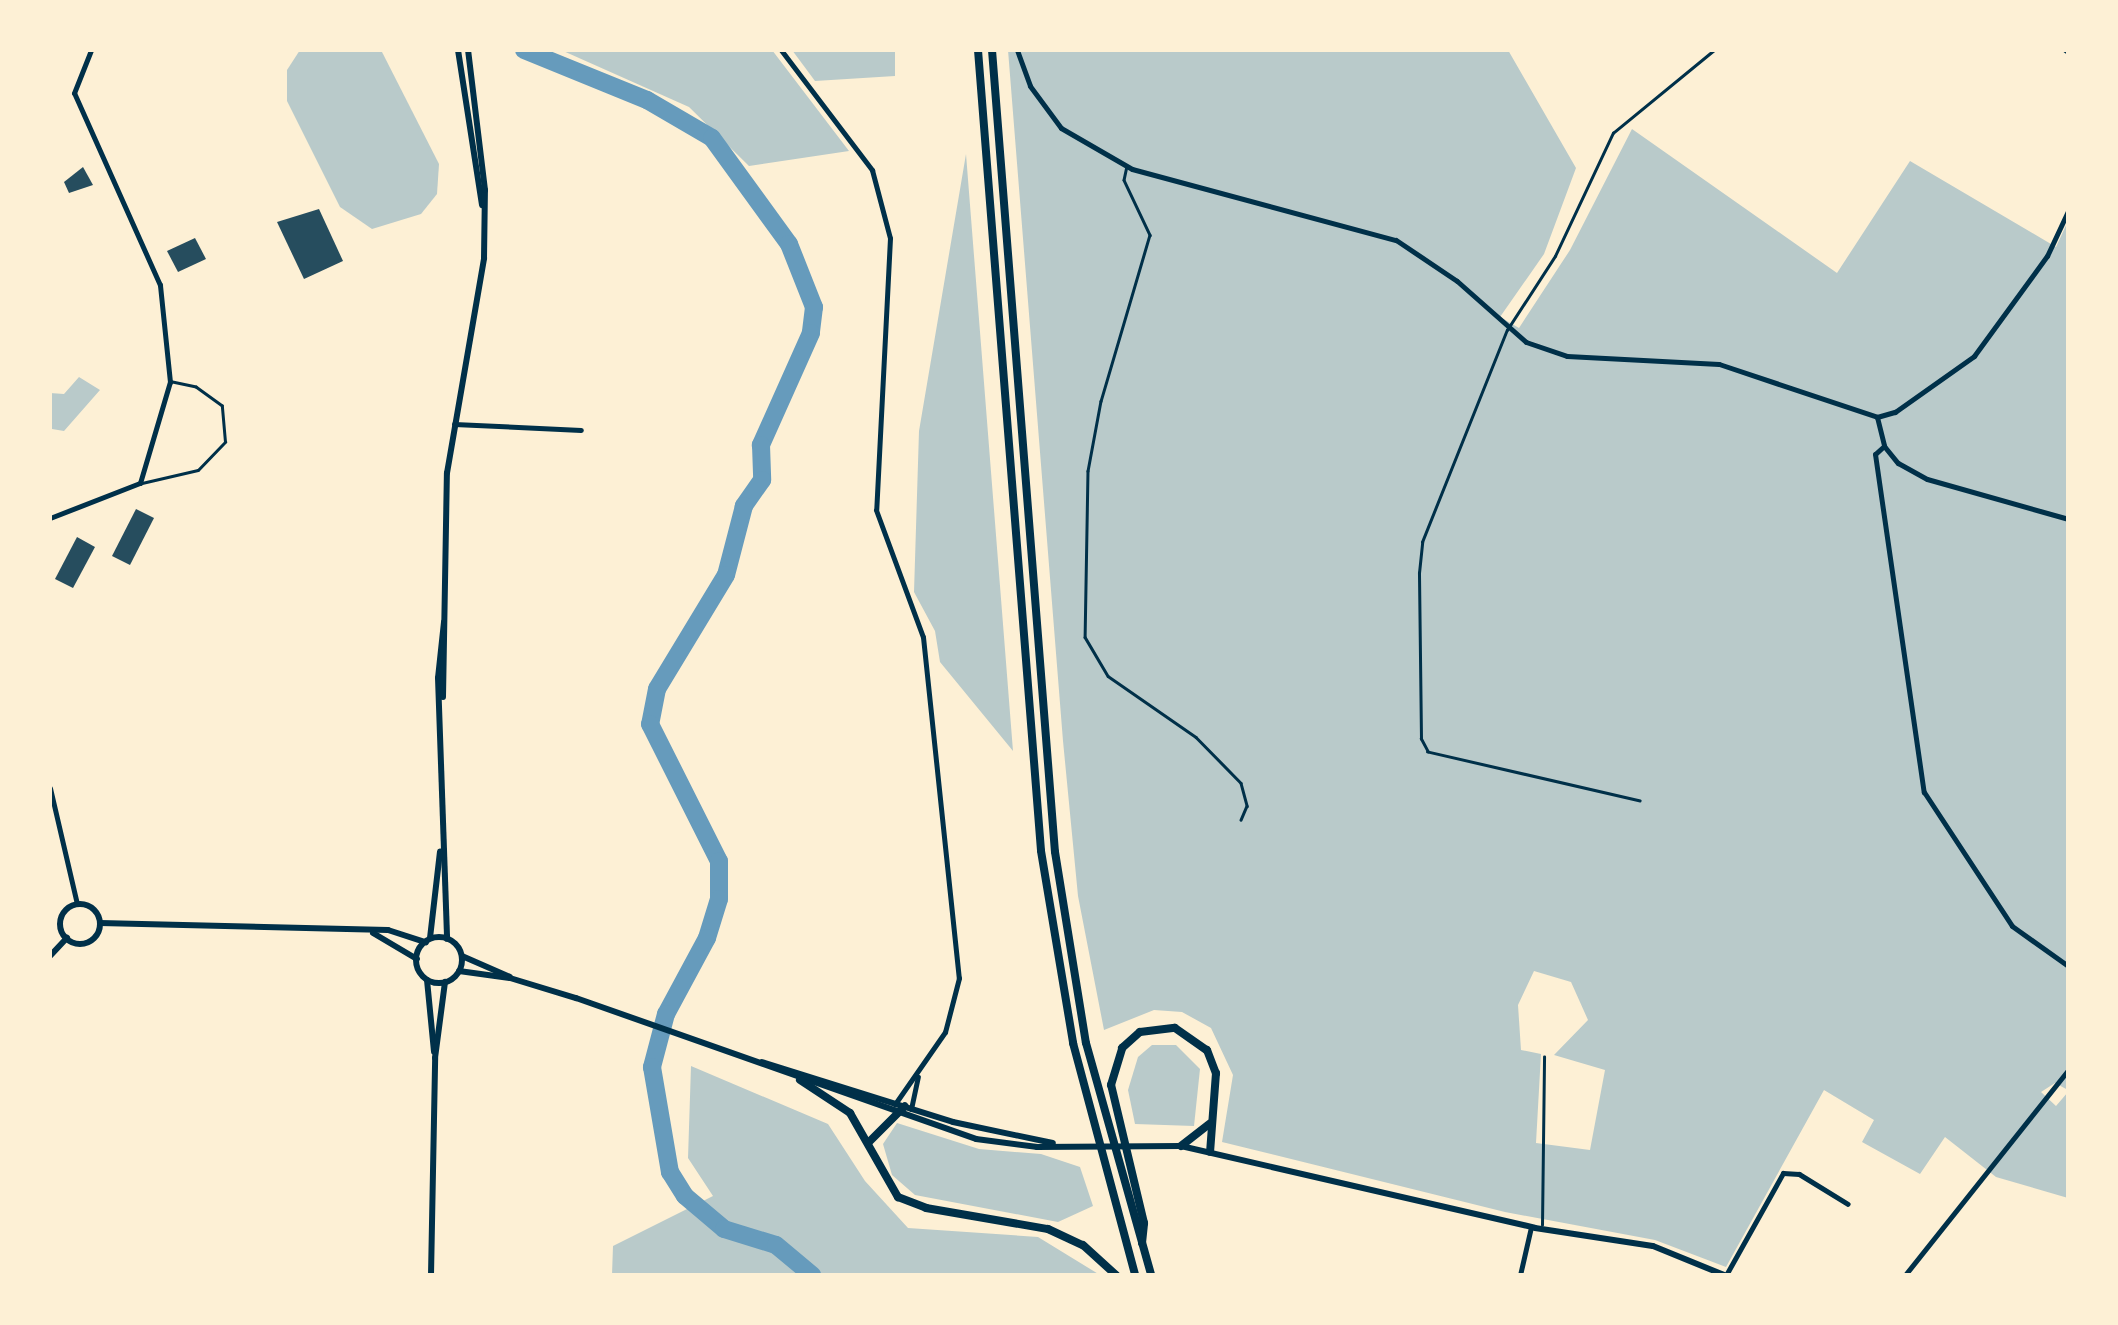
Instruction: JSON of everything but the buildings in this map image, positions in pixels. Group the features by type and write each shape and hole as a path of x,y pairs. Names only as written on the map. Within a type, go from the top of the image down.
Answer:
{"highway":[{"path":"978,50 1041,851 1073,1044 1135,1275"},
{"path":"992,50 1055,852 1086,1043 1151,1275"},
{"path":"1142,1247 1144,1224 1111,1085 1116,1059 1130,1039 1163,1027 1198,1040 1216,1073 1209,1124 1210,1152"},
{"path":"800,1080 850,1113 887,1184 908,1202 1048,1229 1083,1245 1116,1275"},
{"path":"868,1143 901,1109"},
{"path":"1181,1146 1209,1124"}],"street":[{"path":"50,518 140,483 170,382 160,285 74,93 91,50"},
{"path":"458,50 483,206"},
{"path":"781,50 872,170 890,238 876,510 923,637 959,978 946,1032 901,1109"},
{"path":"1017,50 1030,86 1061,128 1127,166 1396,240 1458,281 1507,330 1567,356 1719,364 1878,417 1895,412 1974,356 2047,256 2068,211"},
{"path":"468,51 483,206 484,258 447,473 440,851 448,939 461,955 510,978 901,1109 976,1139 1181,1146 1531,1227 1653,1246 1725,1275 1783,1173 1799,1174 1848,1204"},
{"path":"1878,417 1884,446 1898,463 1927,479 2068,519"},
{"path":"454,424 581,430"},
{"path":"1884,446 1875,454 1924,792 2012,926 2068,966"},
{"path":"50,788 77,904"},
{"path":"417,958 428,941 440,851"},
{"path":"77,904 90,906 100,923"},
{"path":"66,938 60,921 77,904"},
{"path":"100,923 368,931 428,941 448,939"},
{"path":"66,938 92,940 100,923"},
{"path":"368,931 417,958 427,980 435,1058 432,1275"},
{"path":"50,956 66,938"},
{"path":"459,972 461,955"},
{"path":"427,980 446,982 459,972 510,978"},
{"path":"435,1058 446,982"},
{"path":"760,1062 800,1080 901,1109 1054,1144"},
{"path":"1905,1275 2068,1070"},
{"path":"901,1109 918,1076"},
{"path":"1520,1275 1531,1227"}],"lane":[{"path":"1640,801 1436,754 1422,739 1422,542 1507,330 1555,256 1613,134 1714,50"},
{"path":"1127,166 1124,180 1150,235 1101,401 1088,471 1085,637 1108,676 1196,737 1241,783 1247,806 1241,820"},
{"path":"140,483 198,470 226,442 222,406 196,387 170,382"},
{"path":"1542,1228 1544,1057"}],"shaded area":[{"path":"300,50 381,50 439,164 437,194 421,214 372,229 340,207 287,101 287,70"},
{"path":"561,50 772,50 849,151 749,166 689,107"},
{"path":"792,50 895,50 895,76 815,81"},
{"path":"1008,50 1508,50 1576,168 1544,254 1500,317 1519,328 1570,250 1632,129 1837,273 1910,161 2056,247 2068,221 2068,1090 2055,1083 2041,1092 2056,1106 2068,1092 2068,1198 1996,1177 1945,1137 1920,1174 1862,1142 1874,1120 1824,1090 1726,1267 1655,1240 1505,1212 1222,1142 1233,1075 1211,1028 1182,1012 1154,1010 1104,1030 1078,896","holes":["1534,971 1571,982 1588,1020 1554,1055 1605,1070 1590,1150 1536,1143 1541,1054 1521,1050 1518,1005"]},
{"path":"966,154 1013,751 940,662 935,631 914,592 919,431"},
{"path":"79,377 100,390 64,431 52,429 50,393 64,394"},
{"path":"1152,1045 1176,1045 1200,1069 1194,1126 1135,1124 1128,1090 1138,1057"},
{"path":"691,1066 828,1124 865,1181 908,1228 1038,1237 1100,1275 612,1275 613,1246 713,1196 688,1158"},
{"path":"897,1123 979,1149 1041,1154 1080,1167 1093,1206 1058,1222 915,1195 892,1175 883,1144"}],"waterway":[{"path":"524,50 647,100 712,138 789,244 814,307 811,333 761,445 762,480 744,506 726,575 657,689 650,724 719,861 719,899 707,938 666,1014 652,1067 670,1172 685,1196 724,1229 776,1245 812,1275"}]}
